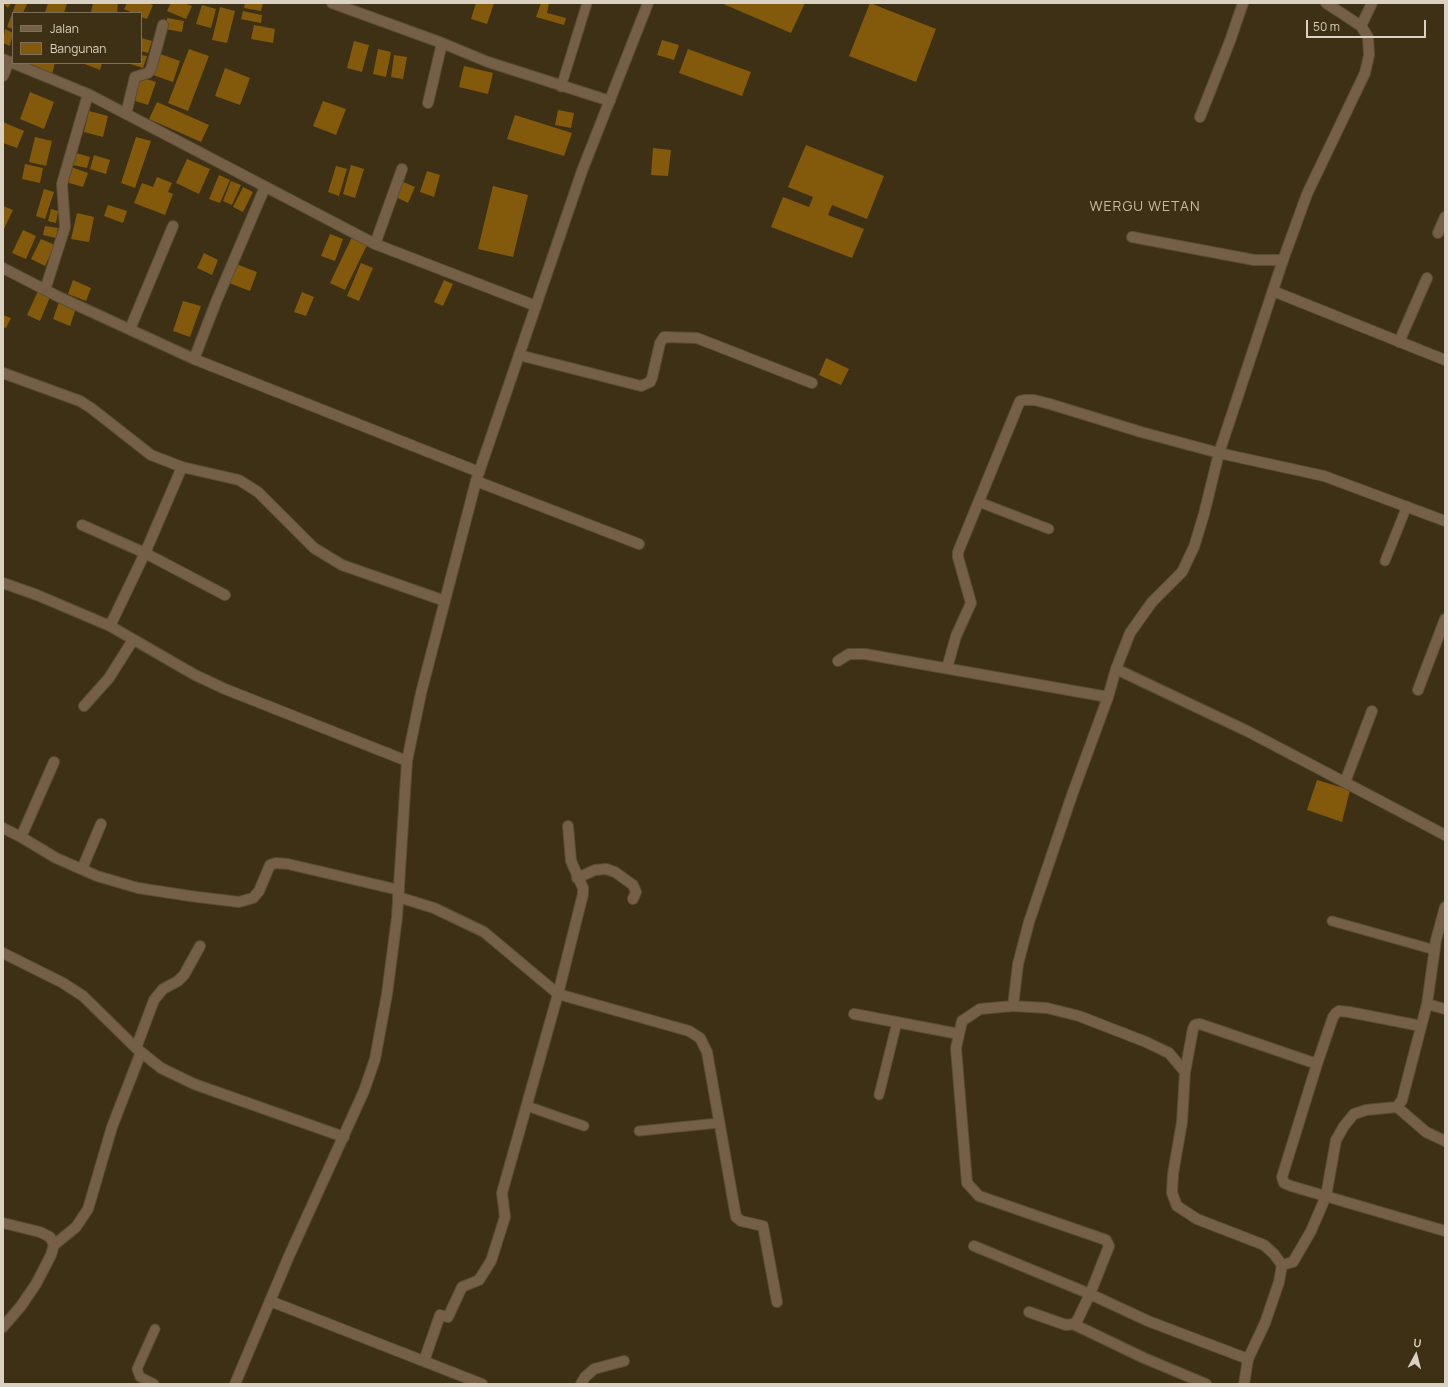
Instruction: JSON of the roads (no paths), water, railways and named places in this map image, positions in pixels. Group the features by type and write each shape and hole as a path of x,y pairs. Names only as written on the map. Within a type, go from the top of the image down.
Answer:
{"street":[{"path":"332,3 442,43 488,62 561,87 610,101"},
{"path":"235,1384 270,1301 364,1091 377,1051 387,994 398,894 407,761 421,693 478,477 582,171 648,3"},
{"path":"1200,116 1230,41 1243,3"},
{"path":"1013,1006 1018,964 1029,922 1072,795 1108,697 1116,669 1130,633 1152,602 1182,572 1191,553 1204,514 1219,452 1283,260 1307,194 1366,73 1369,55 1368,38 1361,26 1326,3"},
{"path":"1361,26 1372,3"},
{"path":"126,114 135,77 148,72 150,69 163,25"},
{"path":"428,103 442,43"},
{"path":"3,76 6,61"},
{"path":"13,64 88,94 374,244 536,306"},
{"path":"45,290 65,227 62,184 88,94"},
{"path":"374,244 402,169"},
{"path":"194,359 216,302 265,187"},
{"path":"1438,232 1445,217"},
{"path":"130,329 173,226"},
{"path":"1132,237 1254,260 1283,260"},
{"path":"3,268 45,290 194,359 639,544"},
{"path":"1399,342 1427,278"},
{"path":"1273,291 1445,360"},
{"path":"519,355 641,386 650,382 661,340 668,336 682,336 697,338 812,382"},
{"path":"3,373 80,401 91,408 146,453 182,466 239,480 258,492 314,548 342,565 445,601"},
{"path":"947,668 956,636 971,603 958,557 960,548 1020,401 1034,400 1141,432 1219,452 1324,476 1445,521"},
{"path":"110,626 145,553 182,466"},
{"path":"82,525 145,553 225,596"},
{"path":"3,583 37,595 110,626 195,675 224,689 407,761"},
{"path":"1418,690 1445,619"},
{"path":"84,706 109,678 133,640"},
{"path":"838,661 844,656 856,653 1108,697"},
{"path":"1116,669 1247,731 1445,835"},
{"path":"1345,782 1372,711"},
{"path":"21,837 54,762"},
{"path":"82,869 101,824"},
{"path":"424,1361 440,1315 448,1317 462,1287 479,1280 491,1261 505,1217 502,1193 558,994 583,894 583,888 577,878 571,861 568,826"},
{"path":"3,828 40,849 82,869 138,888 239,902 253,898 259,891 270,865 276,863 288,864 398,894 434,908 484,932 558,994 689,1031 700,1038 706,1052 736,1217 741,1221 763,1226 777,1302"},
{"path":"577,878 596,870 606,869 615,872 633,885 636,892 633,899"},
{"path":"1397,1107 1402,1100 1427,1004 1434,950 1445,907"},
{"path":"3,1337 3,1326 21,1306 36,1284 51,1255 54,1245 76,1227 88,1209 112,1127 154,1000 163,990 178,981 184,975 200,946"},
{"path":"3,953 63,982 83,996 138,1050 161,1068 194,1084 344,1137"},
{"path":"1427,1004 1445,1009"},
{"path":"1073,1324 1077,1321 1090,1294 1109,1246 1106,1240 999,1204 980,1196 968,1183 956,1048 962,1021 980,1009 1013,1006 1047,1008 1078,1016 1146,1042 1169,1053 1185,1072"},
{"path":"1421,1026 1340,1011 1333,1018 1282,1177 1284,1183 1291,1186 1445,1231"},
{"path":"854,1014 959,1034"},
{"path":"1244,1384 1248,1359 1265,1323 1279,1282 1282,1265 1274,1254 1264,1245 1197,1219 1177,1206 1172,1193 1173,1174 1182,1122 1185,1072 1193,1029 1195,1025 1200,1024 1317,1064"},
{"path":"1282,1265 1293,1262 1311,1231 1326,1196 1336,1140 1344,1126 1354,1114 1366,1110 1397,1107 1426,1132 1445,1141"},
{"path":"3,1223 40,1232 50,1237 54,1245"},
{"path":"974,1246 1090,1294 1148,1321 1248,1359"},
{"path":"270,1301 482,1384"},
{"path":"1028,1312 1066,1324 1073,1324 1144,1358 1206,1384"},
{"path":"581,1384 585,1377 594,1369 624,1361"}],"lane":[{"path":"561,87 587,3"},
{"path":"979,502 1049,529"},
{"path":"1385,560 1407,506"},
{"path":"1332,920 1434,950"},
{"path":"879,1095 897,1022"},
{"path":"526,1106 584,1126"},
{"path":"639,1131 719,1123"},
{"path":"154,1384 140,1377 136,1369 155,1329"}],"district":[{"name":"WERGU WETAN","path":"1145,207"}]}
